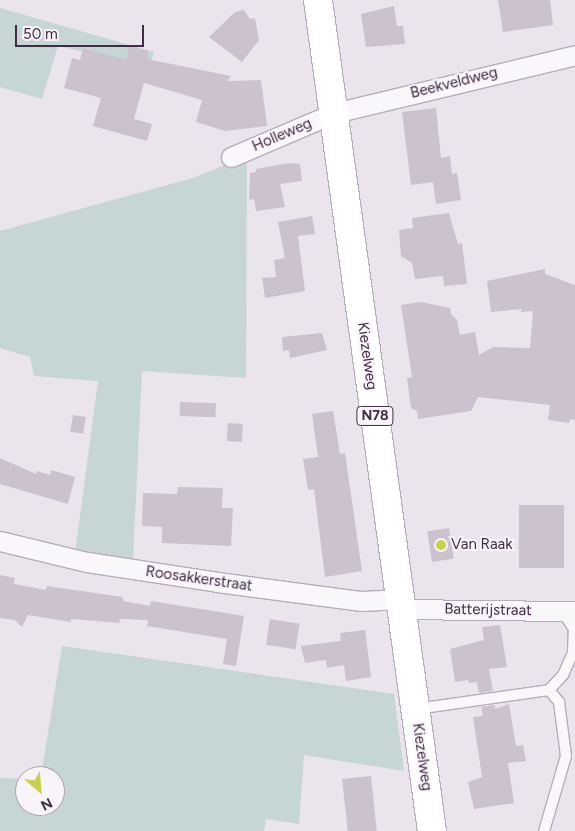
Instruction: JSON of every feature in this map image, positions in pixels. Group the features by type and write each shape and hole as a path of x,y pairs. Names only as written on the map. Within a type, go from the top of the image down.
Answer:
{"main road":[{"name":"Kiezelweg","path":"318,0 432,831"}],"street":[{"name":"Beekveldweg","path":"334,113 575,55"},
{"name":"Holleweg","path":"231,157 334,113"},
{"name":"Roosakkerstraat","path":"0,541 87,562 217,582 362,601 401,604"},
{"name":"Batterijstraat","path":"401,604 568,611"}],"lane":[{"path":"415,709 549,690 563,675 574,653 574,629 568,611"},
{"path":"544,831 566,756 559,702 549,690"}],"shaded area":[{"path":"0,8 154,52 150,67 58,46 42,99 0,87"},
{"path":"247,156 246,378 142,371 133,560 75,553 98,381 34,376 30,357 0,348 0,231 193,178"},
{"path":"62,646 394,694 404,771 304,755 299,824 266,819 264,831 0,831 0,778 15,779 15,816 65,816 65,766 43,766"}],"building":[{"path":"498,0 550,0 553,25 503,32"},
{"path":"394,6 397,26 403,26 405,44 366,47 361,14"},
{"path":"244,10 250,19 255,18 259,40 242,62 209,37 235,12"},
{"path":"129,46 149,51 147,59 231,76 227,81 261,80 267,126 225,131 196,122 202,100 144,83 134,119 152,124 147,141 93,126 101,98 64,88 72,58 80,60 83,48 126,60"},
{"path":"436,108 441,158 450,156 452,174 457,173 461,200 436,204 433,182 411,185 402,112"},
{"path":"289,163 300,164 302,181 280,184 285,207 256,211 254,199 249,200 250,173 256,172 256,169"},
{"path":"449,213 458,244 462,243 467,284 444,286 443,276 415,279 412,263 401,256 399,230 413,228 412,218"},
{"path":"312,216 315,234 298,236 305,291 265,298 262,278 276,277 274,260 285,258 278,222"},
{"path":"545,269 545,274 575,285 575,420 570,419 569,423 548,420 550,405 478,397 471,411 418,419 417,411 411,408 407,378 412,377 401,305 421,302 450,308 451,314 457,320 460,335 475,332 479,355 493,347 530,348 533,311 521,312 522,309 491,312 487,281"},
{"path":"322,333 327,350 290,358 289,350 283,351 282,337"},
{"path":"180,402 216,403 215,417 180,416"},
{"path":"333,411 340,454 345,453 362,571 325,577 314,489 308,490 303,459 318,457 312,414"},
{"path":"73,415 86,417 83,434 70,432"},
{"path":"228,423 243,424 242,442 227,441"},
{"path":"0,458 36,474 37,471 50,475 51,470 75,477 68,504 0,484"},
{"path":"178,487 223,488 222,508 233,508 231,546 162,543 162,527 142,526 143,493 177,494"},
{"path":"519,505 564,505 564,568 519,568"},
{"name":"Van Raak","path":"449,528 454,559 432,562 427,531"},
{"path":"0,575 15,578 14,584 46,590 47,586 123,597 123,601 150,606 151,601 244,616 236,666 223,664 227,639 147,626 148,620 120,619 119,623 71,619 71,622 28,615 22,627 15,620 0,618"},
{"path":"270,619 300,624 296,649 266,645"},
{"path":"500,625 507,667 489,669 493,691 479,693 477,682 469,683 468,680 455,682 450,649 484,640 482,627"},
{"path":"365,630 371,677 346,681 344,665 327,668 326,660 305,663 301,646 341,641 340,633"},
{"path":"509,704 516,746 523,745 526,761 508,763 514,803 474,809 468,782 482,777 473,717 483,716 481,707 495,705 495,709"},
{"path":"371,776 377,831 348,831 342,779"}],"place":[{"name":"Van Raak","path":"441,545"}]}
